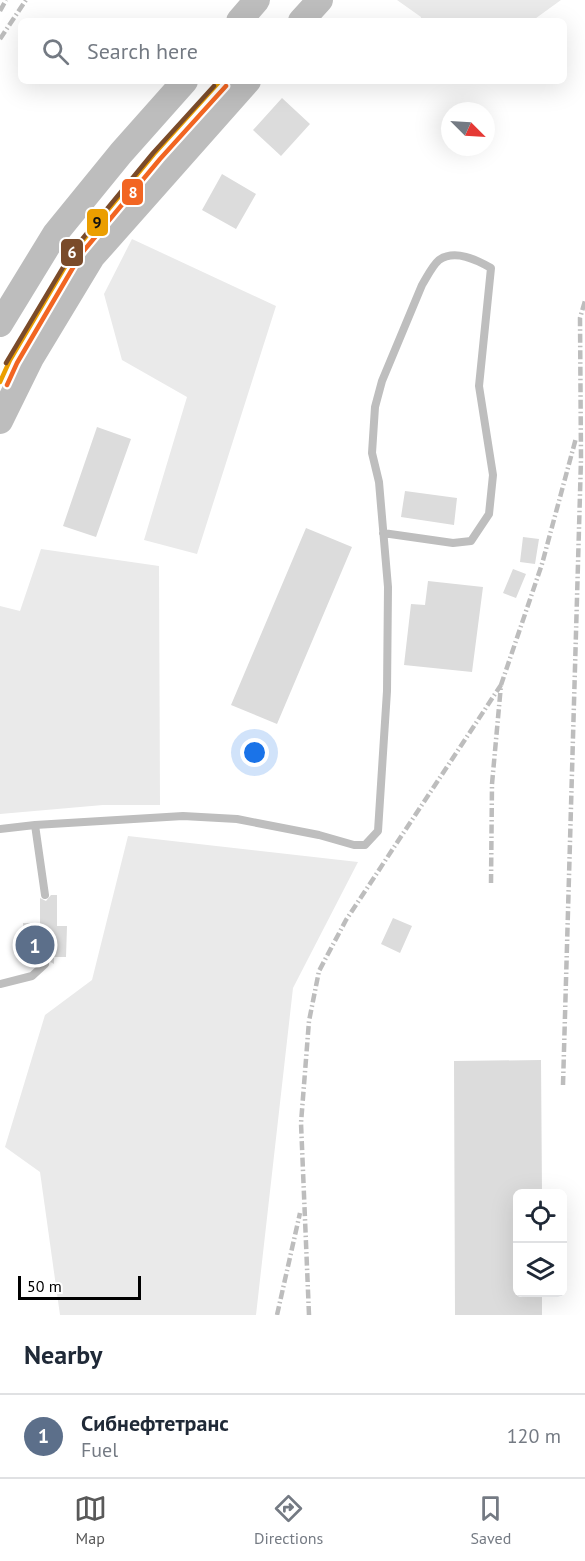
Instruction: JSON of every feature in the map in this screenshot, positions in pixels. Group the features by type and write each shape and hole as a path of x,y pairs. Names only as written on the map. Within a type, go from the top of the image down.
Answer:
{"main road":[{"path":"242,18 257,0"},
{"path":"304,18 320,0"},
{"path":"0,324 55,234 121,153 182,84"},
{"path":"0,421 31,358 92,257 245,84"}],"lane":[{"path":"0,830 35,825 183,816 237,819 319,835 354,845 365,845 378,831 387,691 388,587 383,533 379,482 372,453 375,407 382,381 430,271 440,260 456,256 474,259 491,268 479,386 493,475 489,514 471,541 453,543 383,533"},
{"path":"35,825 45,895"},
{"path":"0,984 32,976 45,964"}],"shaded area":[{"path":"397,0 561,0 536,18 421,17"},
{"path":"132,239 276,306 197,554 144,540 187,397 122,360 104,294"},
{"path":"41,549 159,566 160,805 103,805 0,814 0,606 20,611"},
{"path":"128,836 358,862 293,988 256,1315 60,1315 40,1172 5,1147 45,1015 92,980"}],"building":[{"path":"282,98 310,124 281,156 253,130"},
{"path":"222,174 256,194 236,229 202,210"},
{"path":"97,427 131,439 96,537 63,526"},
{"path":"405,491 457,498 454,525 401,517"},
{"path":"306,528 352,547 277,724 231,705"},
{"path":"523,537 539,539 535,564 520,562"},
{"path":"513,569 526,574 516,598 503,593"},
{"path":"428,581 483,587 472,672 404,665 411,604 425,605"},
{"path":"51,895 57,895 57,926 67,926 66,957 54,957 54,964 44,958 36,963 37,948 23,948 23,923 40,923 40,898 46,901"},
{"path":"393,918 412,926 400,953 381,944"},
{"path":"541,1060 542,1189 513,1189 513,1297 542,1297 542,1315 455,1315 454,1061"}],"railway":[{"path":"0,11 6,0"},
{"path":"0,39 26,0"},
{"path":"563,1085 581,459 580,318 585,301"},
{"path":"491,883 492,784 501,685 542,564 576,438"},
{"path":"309,1315 301,1123 309,1021 319,971 346,920 501,685"},
{"path":"277,1315 300,1213"}],"transit line":[{"name":"9","path":"0,382 10,360 75,250 154,154 217,84"},
{"name":"6","path":"6,363 74,249 153,153 214,86"},
{"name":"8","path":"7,385 17,363 81,254 160,159 226,86"}],"place":[{"name":"Сибнефтетранс","path":"35,945"}]}
